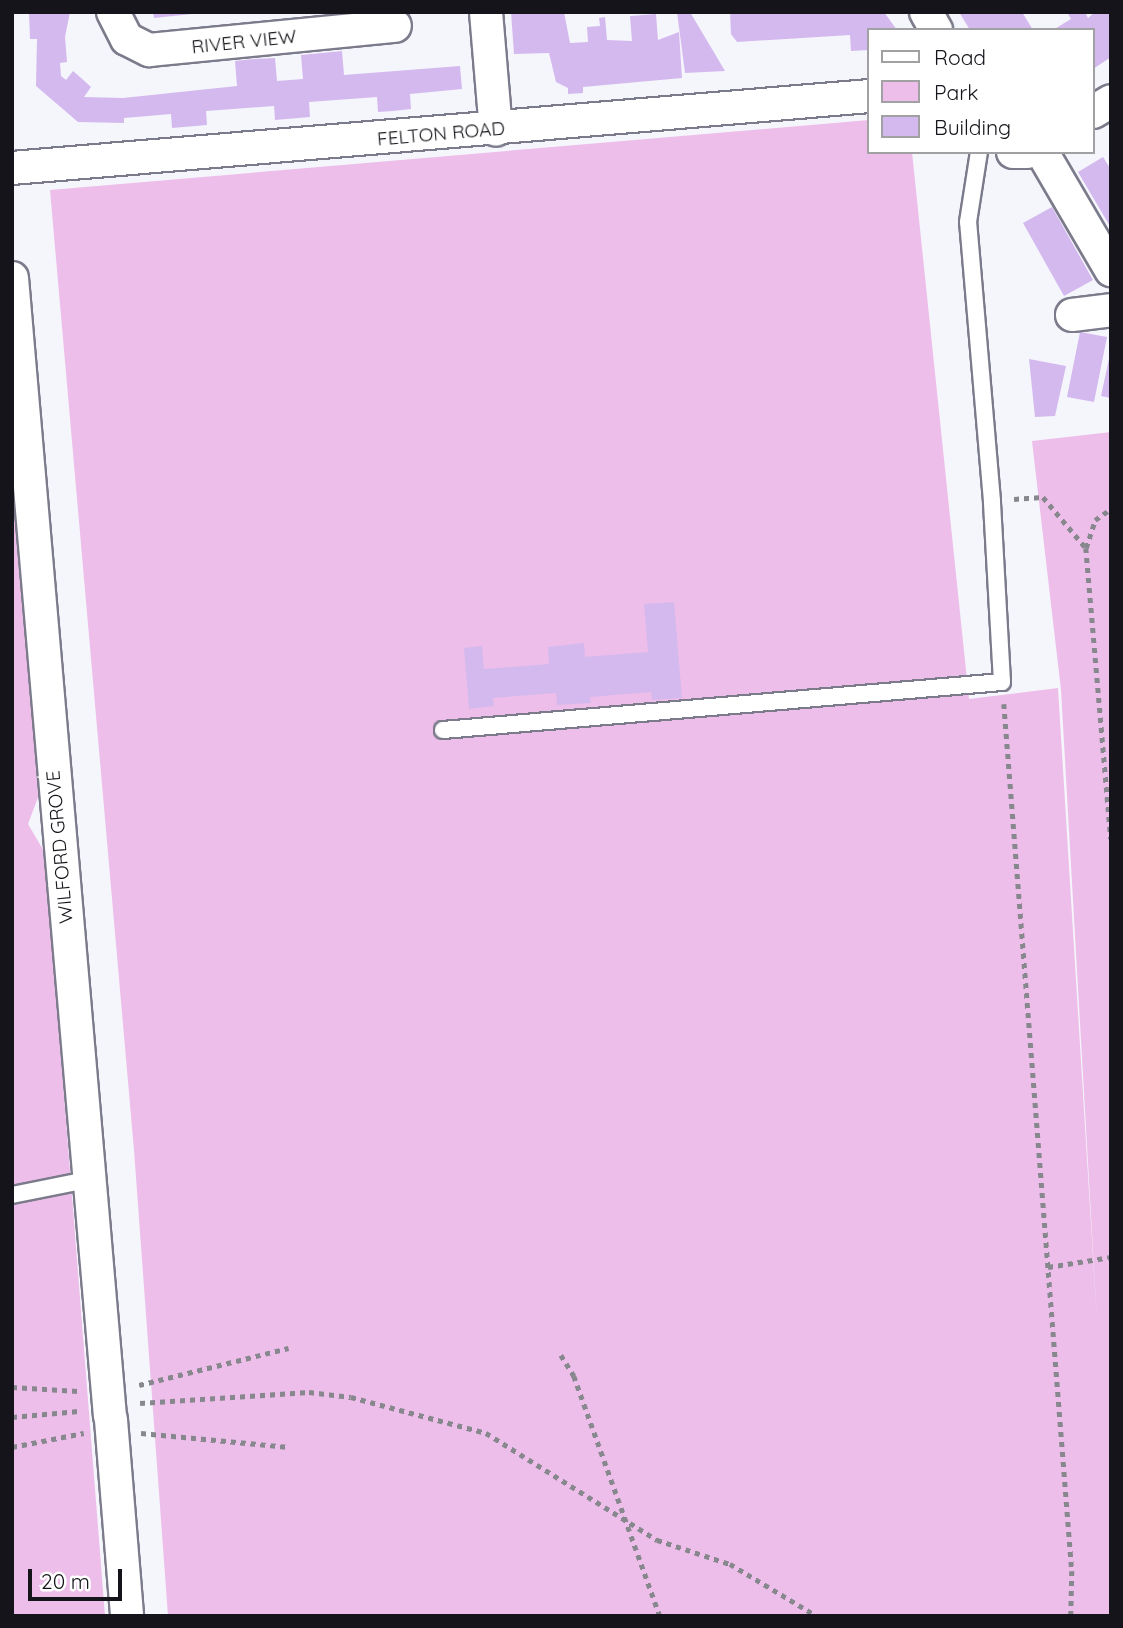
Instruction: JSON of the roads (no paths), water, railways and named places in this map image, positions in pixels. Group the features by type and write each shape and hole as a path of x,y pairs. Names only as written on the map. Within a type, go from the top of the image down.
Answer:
{"street":[{"name":"RIVER VIEW","path":"113,12 127,39 149,50 358,21 395,26"},
{"path":"486,12 496,130"},
{"path":"926,12 935,28"},
{"name":"FELTON ROAD","path":"12,168 496,130 867,96"},
{"path":"1095,111 1111,102"},
{"path":"1043,154 1111,270"},
{"name":"WILFORD GROVE","path":"12,278 92,1179 127,1616"},
{"path":"1072,315 1111,310"}],"lane":[{"path":"443,730 1002,682 992,501 968,222 979,154"},
{"path":"12,1195 92,1179"}]}
